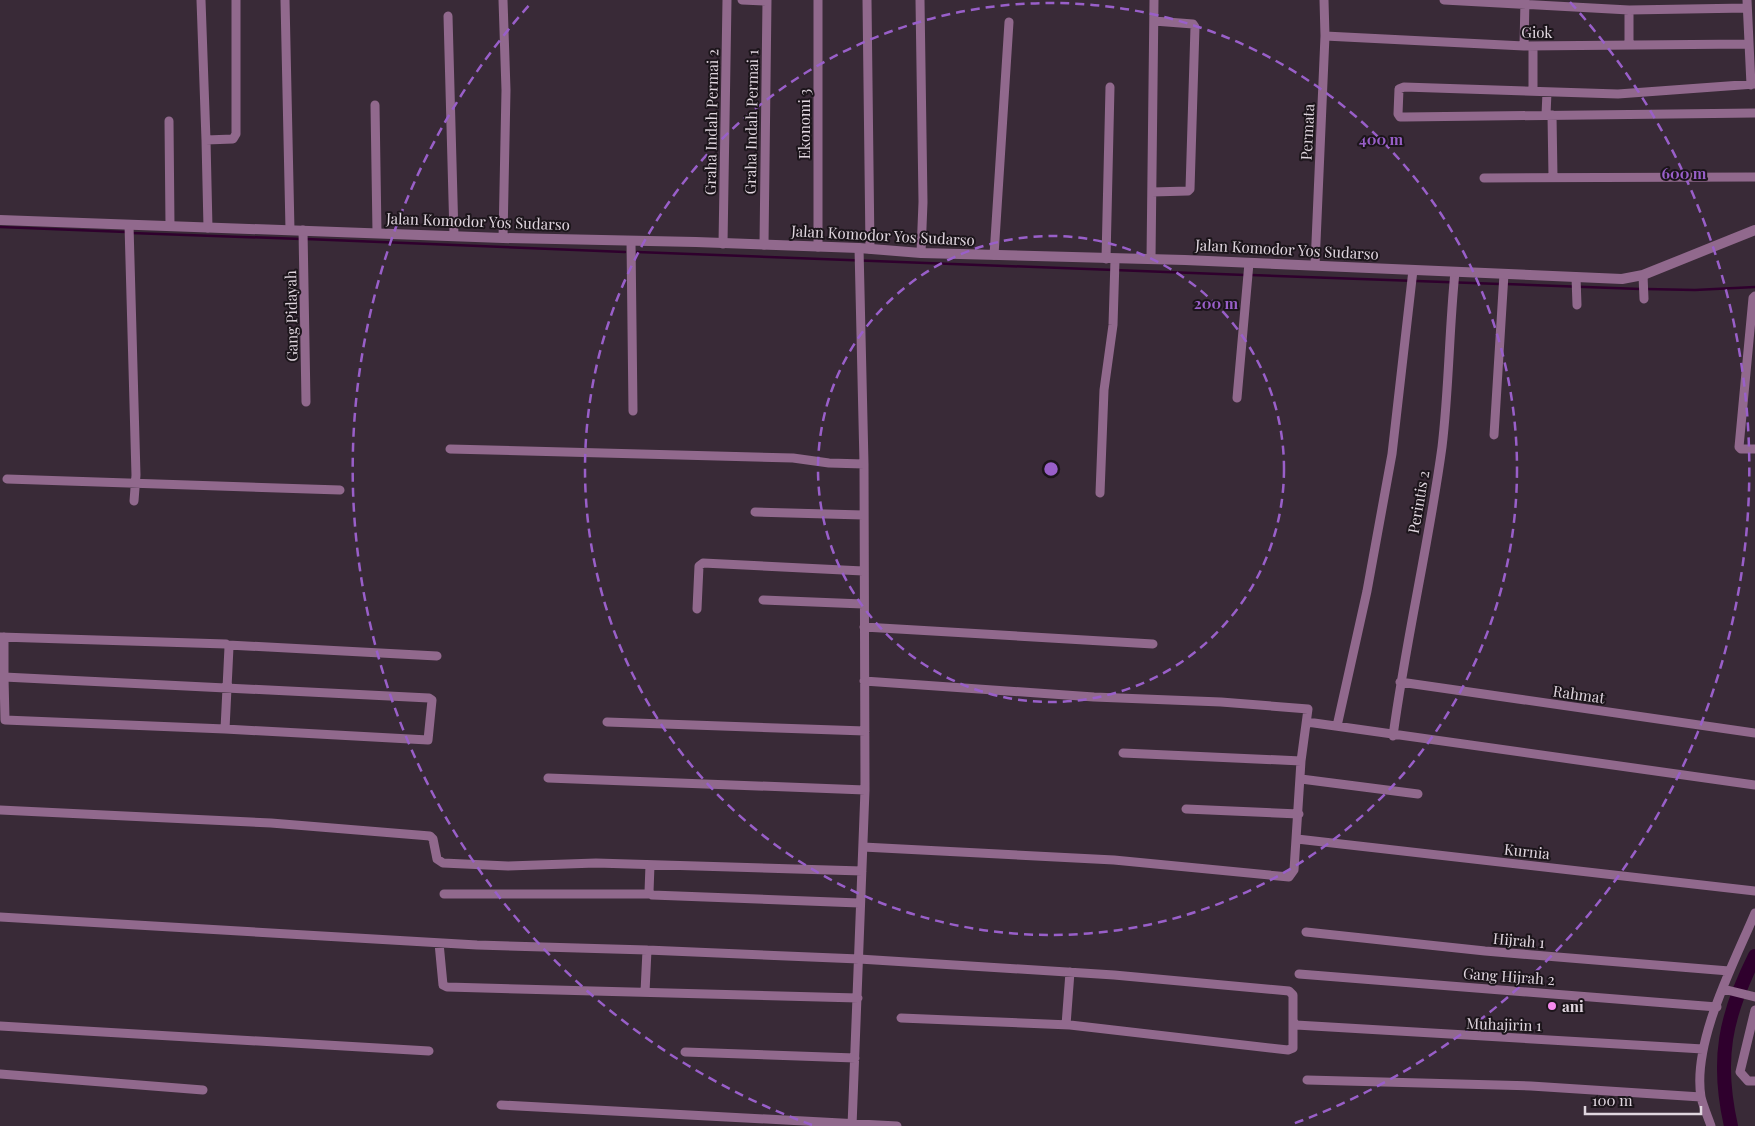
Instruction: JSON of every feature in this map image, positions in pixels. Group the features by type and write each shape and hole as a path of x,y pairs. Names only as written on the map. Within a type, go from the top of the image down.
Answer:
{"street":[{"path":"201,0 208,228"},
{"path":"206,140 233,139 236,134 236,0"},
{"path":"285,0 290,230"},
{"path":"503,0 506,90 503,238"},
{"name":"Graha Indah Permai 2","path":"723,244 727,0"},
{"path":"742,0 766,0"},
{"name":"Graha Indah Permai 1","path":"764,245 766,0"},
{"name":"Ekonomi 3","path":"818,0 818,247"},
{"path":"867,0 870,249"},
{"path":"920,0 923,202 921,253"},
{"path":"1151,259 1154,0"},
{"name":"Permata","path":"1315,266 1325,36 1324,0"},
{"path":"1444,0 1525,2 1628,10 1747,4 1748,44 1753,84 1618,94 1401,87 1399,89 1398,114 1400,117 1755,113"},
{"path":"1525,2 1533,92"},
{"path":"1628,10 1629,45"},
{"path":"448,16 454,236"},
{"path":"994,255 1009,22"},
{"path":"1152,192 1188,191 1190,189 1195,27 1193,24 1154,22"},
{"name":"Giok","path":"1325,36 1528,46 1748,44"},
{"path":"1100,493 1104,390 1113,324 1114,279 1112,262 1110,87"},
{"path":"1547,92 1553,177"},
{"path":"375,105 377,233"},
{"path":"169,121 170,226"},
{"path":"1484,178 1755,177"},
{"name":"Jalan Komodor Yos Sudarso","path":"2,220 130,226 290,230 304,233 377,233 818,247 859,252 870,249 1112,262 1151,259 1248,266 1315,266 1454,276 1576,279 1643,279 1755,230"},
{"path":"130,226 136,484 134,501"},
{"name":"Gang Pidayah","path":"304,233 306,402"},
{"path":"631,241 633,411"},
{"path":"852,1125 858,998 859,902 865,790 864,464 859,252"},
{"path":"1237,398 1248,266"},
{"path":"1337,726 1369,582 1392,454 1412,273"},
{"name":"Perintis 2","path":"1393,736 1400,682 1442,449 1454,276"},
{"path":"1494,435 1504,277"},
{"path":"1576,279 1577,305"},
{"path":"1643,279 1644,297"},
{"path":"1754,297 1739,447 1741,449 1755,449"},
{"path":"450,449 792,458 828,463 864,464"},
{"path":"6,479 340,490"},
{"path":"756,512 863,515"},
{"path":"697,609 699,566 703,563 863,571"},
{"path":"763,600 863,604"},
{"path":"864,627 1153,644"},
{"path":"4,677 429,698 432,700 428,740 2,720 4,677 2,637 228,645 437,656"},
{"path":"225,729 228,645"},
{"path":"863,847 1114,860 1289,877 1294,870 1308,709 1221,702 1094,697 864,680"},
{"name":"Rahmat","path":"1400,682 1755,733"},
{"path":"607,722 865,731"},
{"path":"1307,722 1393,736 1755,785"},
{"path":"1123,753 1302,761"},
{"path":"548,778 865,790"},
{"path":"1301,779 1418,794"},
{"path":"1186,809 1299,814"},
{"path":"2,810 271,823 430,836 433,839 437,859 443,863 508,866 596,863 862,871"},
{"name":"Kurnia","path":"1296,839 1755,891"},
{"path":"650,865 650,894"},
{"path":"444,894 650,894 859,902"},
{"path":"1711,1126 1701,1097 1703,1049 1729,971 1752,927 1755,913"},
{"path":"0,918 439,943 859,959 1070,972 1288,992 1293,995 1293,1048 1288,1050 1066,1025 902,1018"},
{"name":"Hijrah 1","path":"1306,932 1486,951 1729,971"},
{"path":"439,943 442,984 447,987 858,998"},
{"path":"645,992 647,950"},
{"path":"1066,1025 1070,972"},
{"name":"Gang Hijrah 2","path":"1299,974 1717,1007"},
{"path":"1723,989 1752,997"},
{"path":"1755,1010 1740,1072 1748,1081 1755,1081"},
{"name":"Muhajirin 1","path":"1294,1021 1296,1025 1304,1026 1703,1049"},
{"path":"0,1026 429,1051"},
{"path":"686,1052 855,1058"},
{"path":"0,1074 203,1090"},
{"path":"1307,1080 1530,1086 1701,1097"},
{"path":"501,1105 897,1126"}],"waterway":[{"path":"0,227 126,232"},
{"path":"131,233 301,239"},
{"path":"306,239 625,252"},
{"path":"637,252 1245,275"},
{"path":"1251,275 1500,284"},
{"path":"1506,284 1640,289"},
{"path":"1646,289 1695,290 1755,287"},
{"path":"1731,1126 1724,1080 1726,1039 1736,999 1755,956"}],"place":[{"name":"ani","path":"1552,1006"}]}
